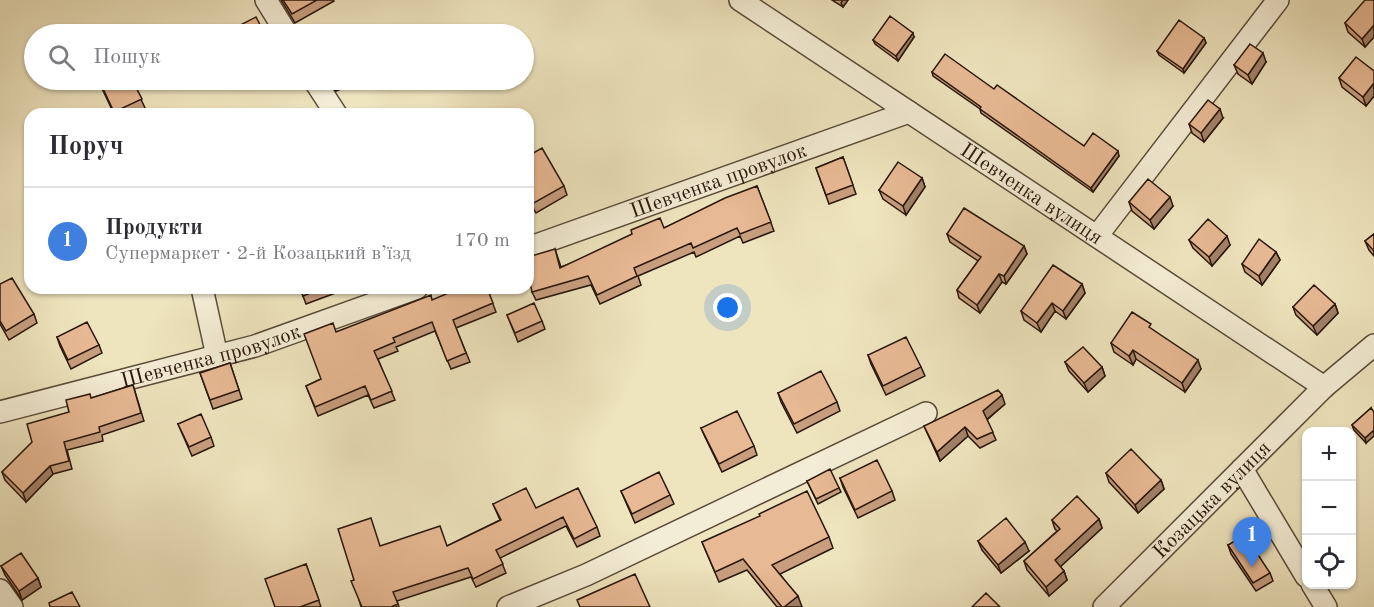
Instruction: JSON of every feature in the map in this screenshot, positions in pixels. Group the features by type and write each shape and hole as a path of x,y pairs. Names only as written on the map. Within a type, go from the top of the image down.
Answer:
{"street":[{"path":"266,0 281,24"},
{"name":"Шевченка вулиця","path":"740,0 1324,387"},
{"path":"1097,237 1278,0"},
{"path":"320,90 332,108"},
{"name":"Шевченка провулок","path":"534,247 909,112"},
{"path":"203,294 218,356"},
{"name":"Шевченка провулок","path":"0,411 255,346 400,294"},
{"name":"Козацька вулиця","path":"1104,607 1324,387 1374,345"},
{"path":"508,607 586,575 926,413"},
{"path":"1242,469 1302,569"},
{"path":"1315,589 1326,607"},
{"path":"0,590 12,607"}],"building":[{"path":"283,0 317,0 292,14"},
{"path":"1365,0 1374,0 1374,25 1362,39 1345,23"},
{"path":"890,16 913,33 896,56 873,40"},
{"path":"256,17 260,24 242,24"},
{"path":"1179,20 1204,38 1183,69 1157,51"},
{"path":"1250,44 1263,53 1248,75 1234,65"},
{"path":"945,54 994,89 997,85 1084,146 1093,133 1118,151 1091,188 932,72"},
{"path":"1356,57 1374,71 1374,83 1363,97 1339,78"},
{"path":"104,90 137,90 142,99 123,108 112,108"},
{"path":"1208,100 1220,109 1201,133 1189,124"},
{"path":"542,148 564,186 534,203 534,153"},
{"path":"843,157 853,185 826,195 816,168"},
{"path":"898,162 922,178 903,206 879,190"},
{"path":"1148,179 1170,197 1150,220 1129,202"},
{"path":"757,186 771,222 740,234 737,228 693,248 691,243 634,268 637,276 597,295 588,276 534,291 534,255 555,249 560,268 632,234 631,230 660,218 664,228 725,198"},
{"path":"964,208 1024,246 1004,276 999,274 977,305 957,290 981,257 947,234"},
{"path":"1208,219 1227,236 1209,257 1189,240"},
{"path":"1374,234 1374,251 1365,241"},
{"path":"1259,239 1276,252 1259,276 1242,264"},
{"path":"1053,265 1082,284 1063,311 1052,303 1037,323 1021,311"},
{"path":"12,278 34,314 6,331 0,321 0,284"},
{"path":"1314,285 1335,304 1313,326 1293,307"},
{"path":"446,294 489,294 493,303 453,320 466,353 447,361 432,322 393,338 395,342 374,351 392,391 371,400 365,386 315,407 306,386 321,379 304,334 333,323 336,332 431,295 432,300"},
{"path":"534,303 542,321 515,333 507,315"},
{"path":"1132,312 1151,324 1149,327 1198,360 1182,383 1133,350 1129,356 1111,343"},
{"path":"87,322 99,345 68,360 57,337"},
{"path":"906,337 921,367 883,386 868,355"},
{"path":"1083,347 1102,367 1084,383 1065,362"},
{"path":"230,363 239,390 210,400 200,373"},
{"path":"821,371 837,402 794,424 778,393"},
{"path":"133,385 141,413 99,427 100,432 64,442 69,461 50,466 23,493 2,472 32,442 27,424 69,412 66,400 90,394 91,398"},
{"path":"998,390 1002,395 983,411 993,432 977,439 965,427 937,452 924,426"},
{"path":"1371,408 1374,412 1374,430 1365,438 1352,425"},
{"path":"737,411 754,446 719,464 701,428"},
{"path":"201,414 211,437 189,447 178,424"},
{"path":"1131,449 1161,480 1135,505 1106,473"},
{"path":"877,460 892,491 855,510 840,478"},
{"path":"830,469 839,488 816,499 807,481"},
{"path":"659,472 670,495 632,514 621,491"},
{"path":"526,488 536,508 578,488 597,527 574,539 563,517 496,550 503,564 473,579 468,568 393,592 398,604 391,607 362,607 351,581 354,580 338,529 371,518 380,546 440,526 447,546 501,520 493,504"},
{"path":"807,491 829,537 772,565 798,596 782,607 743,559 715,572 702,542 760,516 759,514"},
{"path":"1077,496 1099,519 1055,560 1064,571 1046,587 1024,561 1060,529 1052,520"},
{"path":"1006,518 1025,542 998,565 978,541"},
{"path":"1245,535 1270,573 1253,583 1228,545"},
{"path":"21,553 38,578 19,591 1,566"},
{"path":"306,564 319,600 300,607 275,607 265,579"},
{"path":"635,574 650,607 580,607 577,600"},
{"path":"72,592 80,607 50,607 49,603"},
{"path":"986,593 1000,607 972,607"}],"place":[{"name":"Продукти","path":"1252,567"}]}
